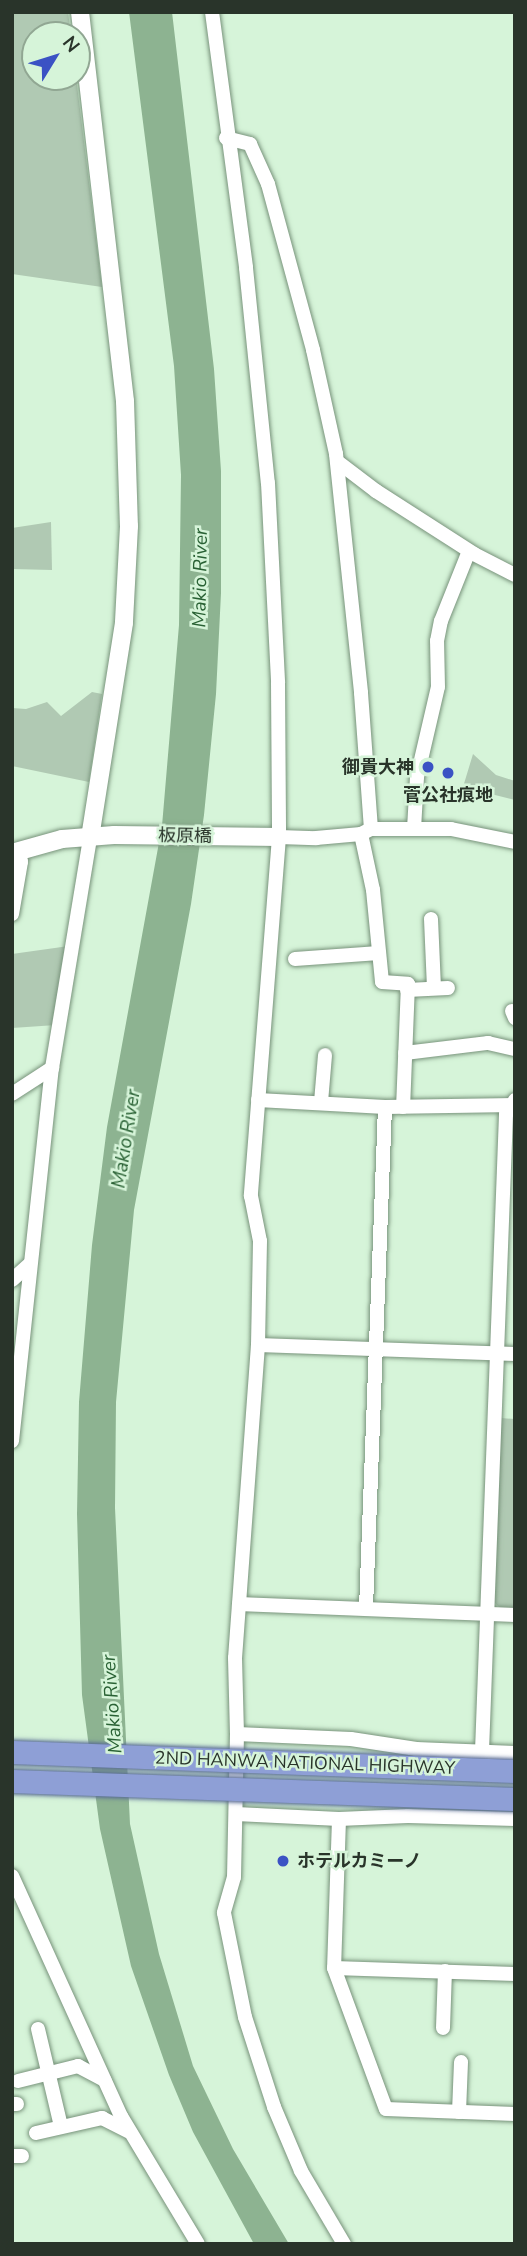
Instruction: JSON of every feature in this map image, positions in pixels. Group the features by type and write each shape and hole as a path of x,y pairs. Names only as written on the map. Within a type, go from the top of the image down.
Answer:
{"highway":[{"name":"2ND HANWA NATIONAL HIGHWAY","path":"12,1752 515,1771"},
{"name":"2ND HANWA NATIONAL HIGHWAY","path":"12,1781 515,1799"}],"street":[{"path":"12,1441 52,1068 124,623 129,526 125,401 80,12"},
{"path":"212,12 226,138 246,268 268,483 278,683 279,837 251,1196 260,1241 258,1345 235,1658 237,1734 234,1877 224,1913 245,2017 274,2107 301,2171 344,2244"},
{"path":"226,138 250,144 268,184 313,350 338,462 361,693 366,831 382,982 408,984 403,1107"},
{"path":"338,462 376,492 469,551 515,575"},
{"path":"414,829 416,777 438,687 436,641 441,621 469,551"},
{"path":"279,837 316,838 366,831 451,829 515,842"},
{"name":"板原橋","path":"15,852 62,839 114,835 279,837"},
{"path":"12,914 21,862 15,852"},
{"path":"407,990 441,988 430,919"},
{"path":"295,959 379,953"},
{"path":"405,1053 488,1043 515,1049"},
{"path":"321,1102 325,1055"},
{"path":"12,1094 52,1068"},
{"path":"258,1100 384,1107 514,1104"},
{"path":"482,1751 498,1353 508,1234 506,1114 514,1104"},
{"path":"366,1608 384,1107"},
{"path":"12,1280 30,1264"},
{"path":"258,1345 515,1354"},
{"path":"239,1604 515,1615"},
{"path":"237,1734 351,1739 416,1749 515,1753"},
{"path":"236,1814 339,1819 408,1816 515,1819"},
{"path":"339,1819 334,1968 386,2109 515,2114"},
{"path":"12,1876 104,2080 131,2133 198,2244"},
{"path":"334,1968 515,1973"},
{"path":"443,2028 445,1971"},
{"path":"38,2029 61,2126"},
{"path":"459,2112 461,2062"},
{"path":"18,2081 78,2066 104,2080"},
{"path":"36,2133 102,2118 131,2133"}],"shaded area":[{"path":"12,12 68,12 69,21 21,21 21,91 78,91 102,287 12,274"},
{"path":"51,522 52,570 12,569 12,528"},
{"path":"92,692 102,694 89,782 12,766 12,708 26,709 47,702 61,716"},
{"path":"473,754 496,775 515,781 515,800 463,787"},
{"path":"69,946 56,1025 12,1028 12,954"},
{"path":"501,1418 515,1419 515,1610 501,1609 494,1602"}],"water":[{"name":"Makio River","path":"129,12 172,12 214,369 221,471 221,593 216,694 204,815 191,904 134,1210 116,1402 115,1508 130,1824 159,1954 193,2066 233,2149 289,2244 254,2244 193,2132 169,2075 131,1966 100,1829 82,1695 77,1514 79,1402 92,1245 107,1127 162,826 179,625 181,475 174,366"}],"place":[{"name":"御貴大神","path":"428,767"},
{"name":"菅公社痕地","path":"448,773"},
{"name":"ホテルカミーノ","path":"283,1861"}]}
